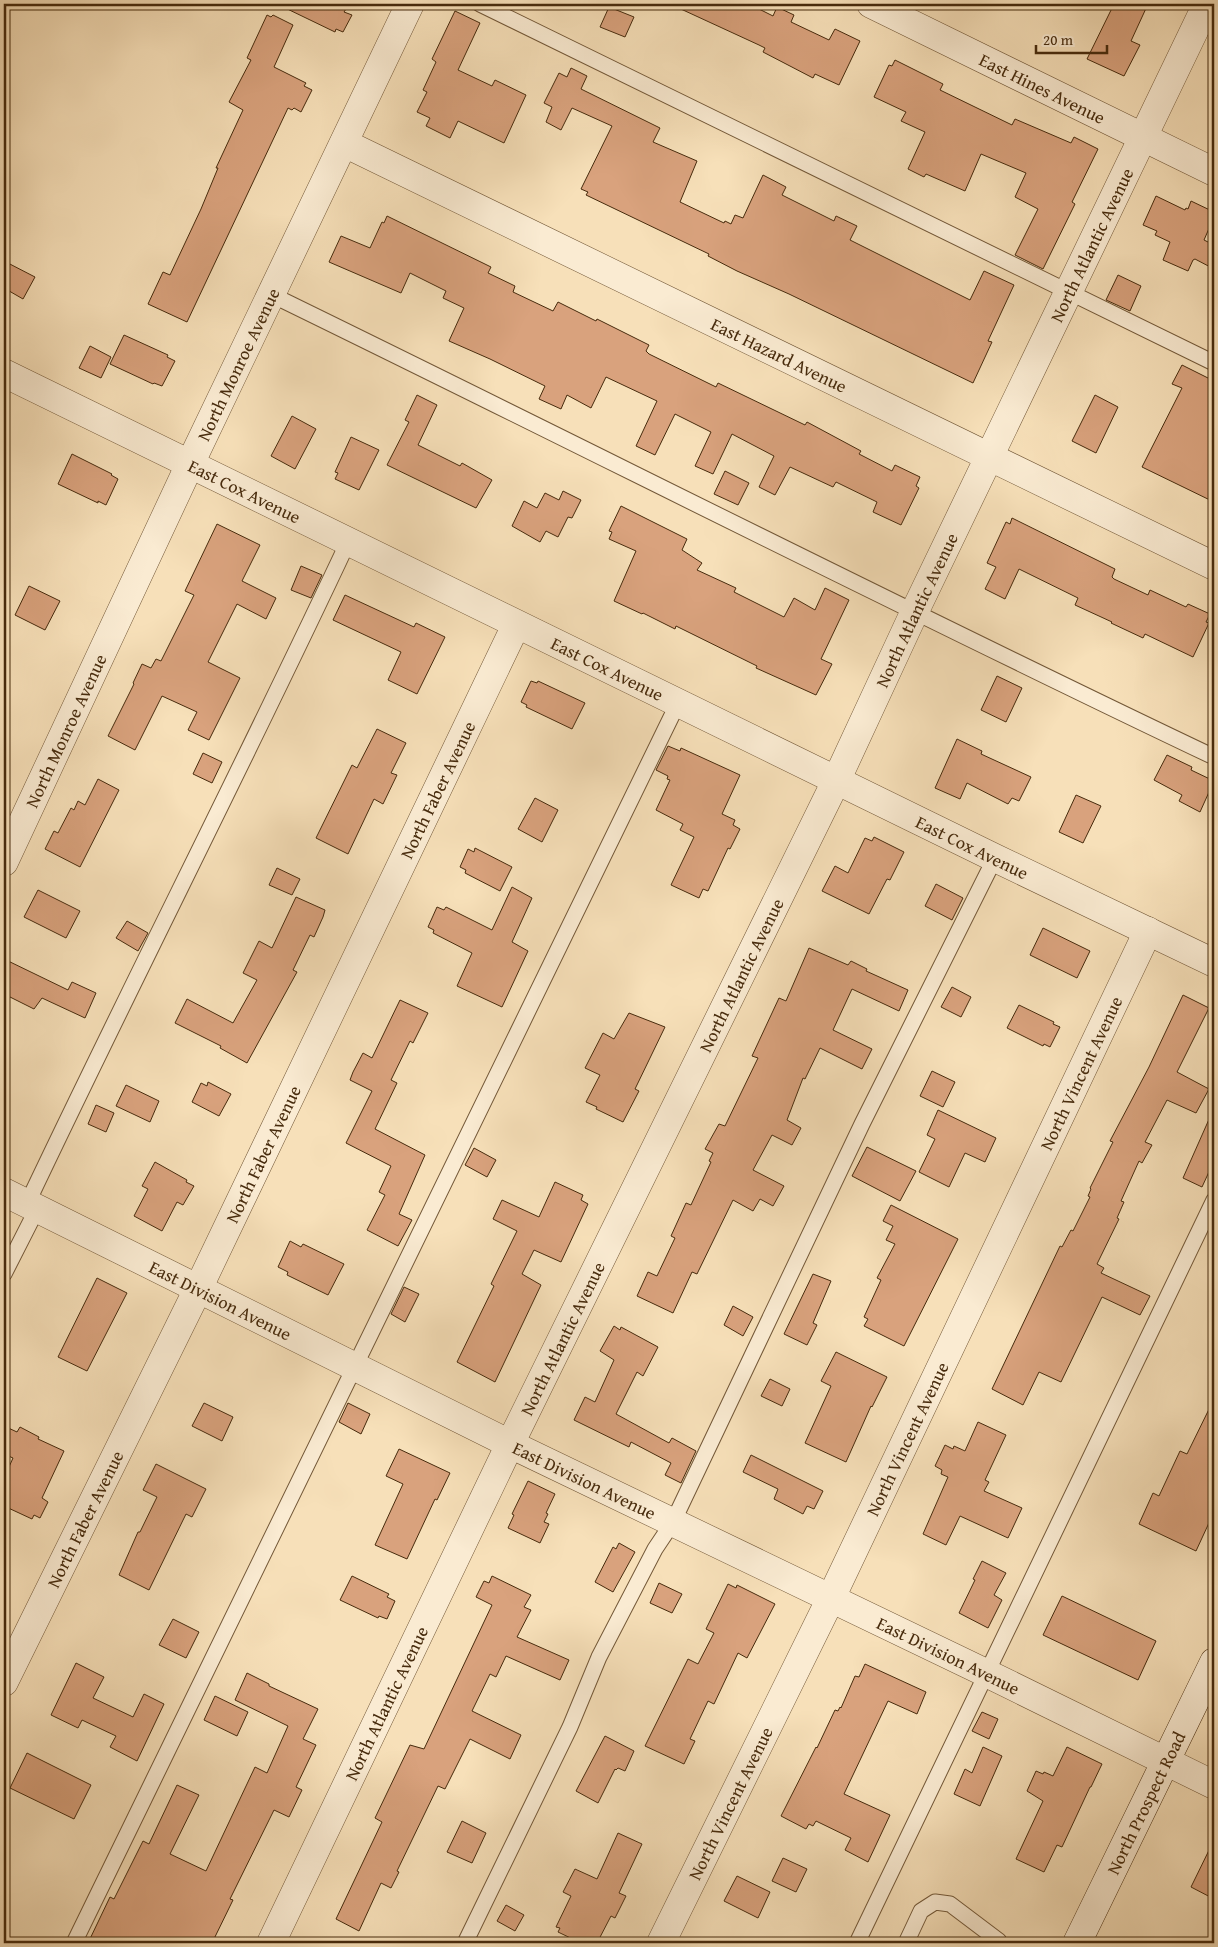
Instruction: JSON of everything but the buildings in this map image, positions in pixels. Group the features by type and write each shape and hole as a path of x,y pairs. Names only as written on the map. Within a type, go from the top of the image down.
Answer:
{"street":[{"name":"North Monroe Avenue","path":"4,862 190,464 410,4"},
{"name":"East Hines Avenue","path":"871,4 1214,172"},
{"name":"North Atlantic Avenue","path":"271,1943 510,1444 836,779 1207,4"},
{"name":"East Hazard Avenue","path":"344,143 1214,566"},
{"name":"East Cox Avenue","path":"4,373 516,625 1214,963"},
{"name":"North Faber Avenue","path":"4,1682 198,1289 516,625"},
{"name":"North Vincent Avenue","path":"661,1943 831,1598 1148,931"},
{"name":"East Division Avenue","path":"23,1202 510,1444 1214,1785"},
{"name":"North Prospect Road","path":"1077,1943 1214,1662"}],"lane":[{"path":"480,4 1214,363"},
{"path":"272,295 914,613 1214,757"},
{"path":"4,1274 23,1202 238,773 348,542"},
{"path":"74,1943 678,703"},
{"path":"465,1943 570,1726 599,1657 655,1549 673,1522 862,1124 995,858"},
{"path":"857,1943 1214,1200"},
{"path":"906,1943 921,1911 935,1902 950,1904 1000,1942"}]}
